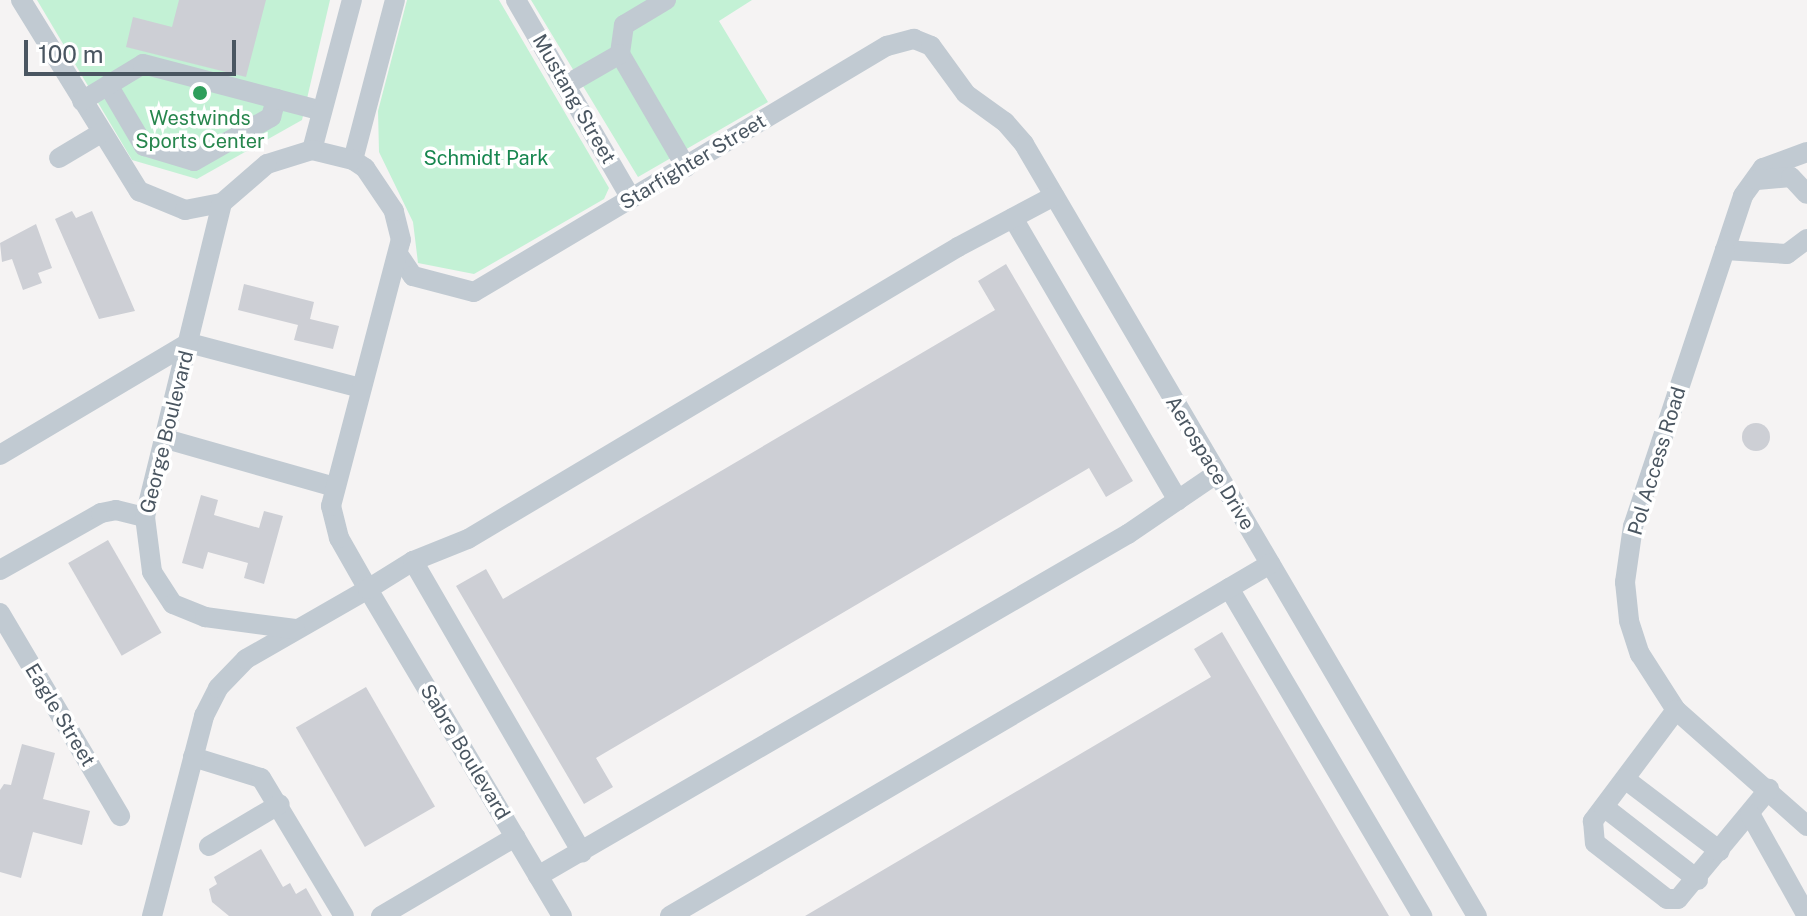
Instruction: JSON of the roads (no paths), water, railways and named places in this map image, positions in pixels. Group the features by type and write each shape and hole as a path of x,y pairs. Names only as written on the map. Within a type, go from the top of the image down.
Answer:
{"street":[{"path":"21,0 131,181 151,199 185,210 222,203 251,175 279,158 322,111"},
{"path":"312,150 352,0"},
{"path":"353,160 395,0"},
{"name":"Mustang Street","path":"516,0 631,198"},
{"path":"666,0 624,25 620,54 686,167"},
{"name":"Starfighter Street","path":"400,257 413,276 474,292 887,46 914,39"},
{"name":"Aerospace Drive","path":"914,39 931,46 966,94 1014,130 1477,916"},
{"path":"566,85 620,54"},
{"path":"82,101 143,64 322,111"},
{"path":"108,85 144,146 194,161 271,117 276,99"},
{"path":"364,119 381,187 399,225 400,257 334,487 333,522 368,589"},
{"path":"59,158 101,133"},
{"path":"279,158 312,150 353,160 381,187"},
{"path":"1753,181 1771,163 1807,152"},
{"path":"1753,181 1775,174 1791,177 1807,194"},
{"name":"Pol Access Road","path":"1753,181 1725,250 1633,526 1625,582 1629,621 1640,654 1676,710 1769,789 1807,826"},
{"path":"152,916 204,716 218,688 246,659 413,561 468,539 1054,196"},
{"name":"George Boulevard","path":"222,203 145,517 152,572 173,604 205,617 295,629"},
{"path":"1013,218 1178,500"},
{"path":"1725,250 1787,254 1807,239"},
{"path":"0,455 189,343 361,388"},
{"path":"166,439 334,487"},
{"path":"538,876 1178,500 1216,474"},
{"path":"0,570 88,518 116,510 145,517"},
{"path":"413,561 582,852"},
{"path":"670,916 1270,564"},
{"path":"1229,588 1422,916"},
{"name":"Sabre Boulevard","path":"368,589 562,916"},
{"name":"Eagle Street","path":"0,613 120,816"},
{"path":"1676,710 1593,821 1595,843 1667,899 1678,899 1698,880 1769,789"},
{"path":"193,757 261,778 280,804 344,916"},
{"path":"1625,779 1720,851"},
{"path":"209,846 280,804"},
{"path":"1604,807 1698,880"},
{"path":"1750,814 1807,916"},
{"path":"381,916 515,837"}],"place":[{"name":"Westwinds Sports Center","path":"200,93"}],"park label":[{"name":"Schmidt Park","path":"486,158"}]}
